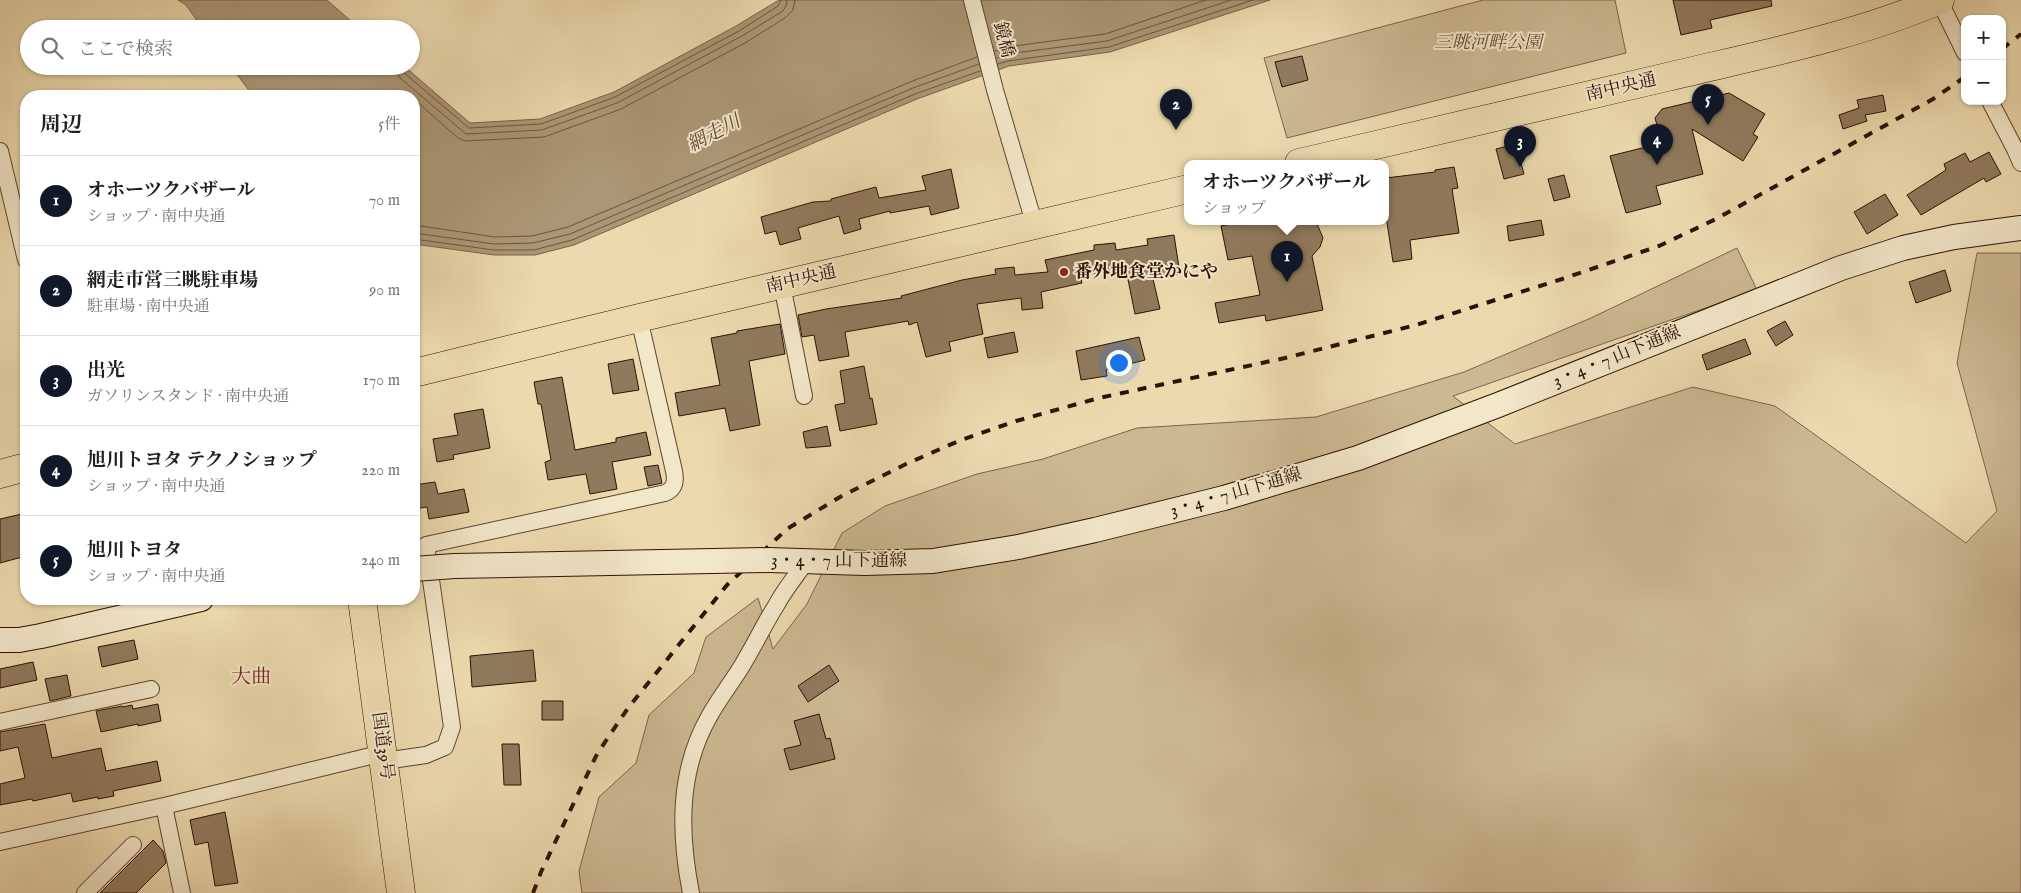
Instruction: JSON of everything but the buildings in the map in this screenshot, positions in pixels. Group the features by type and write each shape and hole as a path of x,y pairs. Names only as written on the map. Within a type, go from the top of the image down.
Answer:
{"highway":[{"name":"南中央通","path":"1312,160 1736,61 1896,18 1939,0"},
{"name":"南中央通","path":"420,372 1184,190"},
{"path":"0,474 20,469"},
{"name":"国道39号","path":"363,605 401,893"}],"street":[{"name":"鏡橋","path":"972,0 995,90 1035,226"},
{"path":"1939,0 1961,45"},
{"path":"1992,105 2021,163"},
{"path":"0,151 20,235"},
{"name":"3・4・7 山下通線","path":"420,569 454,566 769,560 806,563 933,561 1018,547 1224,498 1358,458 1507,401 1841,268 1902,248 1945,238 2021,228"},
{"path":"782,285 804,396"},
{"path":"0,842 384,757 426,755 445,747 452,726 426,546 665,493 671,490 674,485 674,471 639,318"},
{"path":"691,893 685,862 682,826 684,793 692,754 710,716 747,658 777,603 806,563"},
{"path":"0,640 19,640 41,636 175,605"},
{"path":"0,722 151,689"},
{"path":"164,806 182,893"},
{"path":"86,893 132,845"}],"green space":[{"name":"三眺河畔公園","path":"1483,0 1615,0 1626,53 1287,138 1264,58"},
{"path":"1737,248 1757,290 1453,396 1515,444 1693,387 1775,406 1966,543 1997,511 1957,363 1977,253 2021,253 2021,893 582,893 579,871 599,797 636,763 649,715 694,673 706,637 758,598 773,649 807,604 842,533 885,506 977,474 1043,459 1137,428 1316,417 1464,372 1591,318"}],"water":[{"path":"178,0 327,0 350,20 197,20 186,5"},
{"name":"網走川","path":"779,0 1270,0 1110,52 1009,66 917,99 574,245 535,255 494,255 420,245 420,90 249,90 238,75 414,75 470,123 540,119 614,92 736,26"}],"railway":[{"path":"2006,46 2021,34"},
{"path":"533,893 541,872 597,754 628,708 727,585 787,529 840,497 906,464 961,440 1016,421 1099,398 1285,358 1416,325 1659,246 1716,219 1933,99 1961,80"}],"place":[{"name":"旭川トヨタ","path":"1708,125"},
{"name":"網走市営三眺駐車場","path":"1176,130"},
{"name":"旭川トヨタ テクノショップ","path":"1657,165"},
{"name":"出光","path":"1520,167"},
{"name":"番外地食堂かにや","path":"1064,272"},
{"name":"オホーツクバザール","path":"1287,282"}],"district":[{"name":"大曲","path":"251,677"}]}
